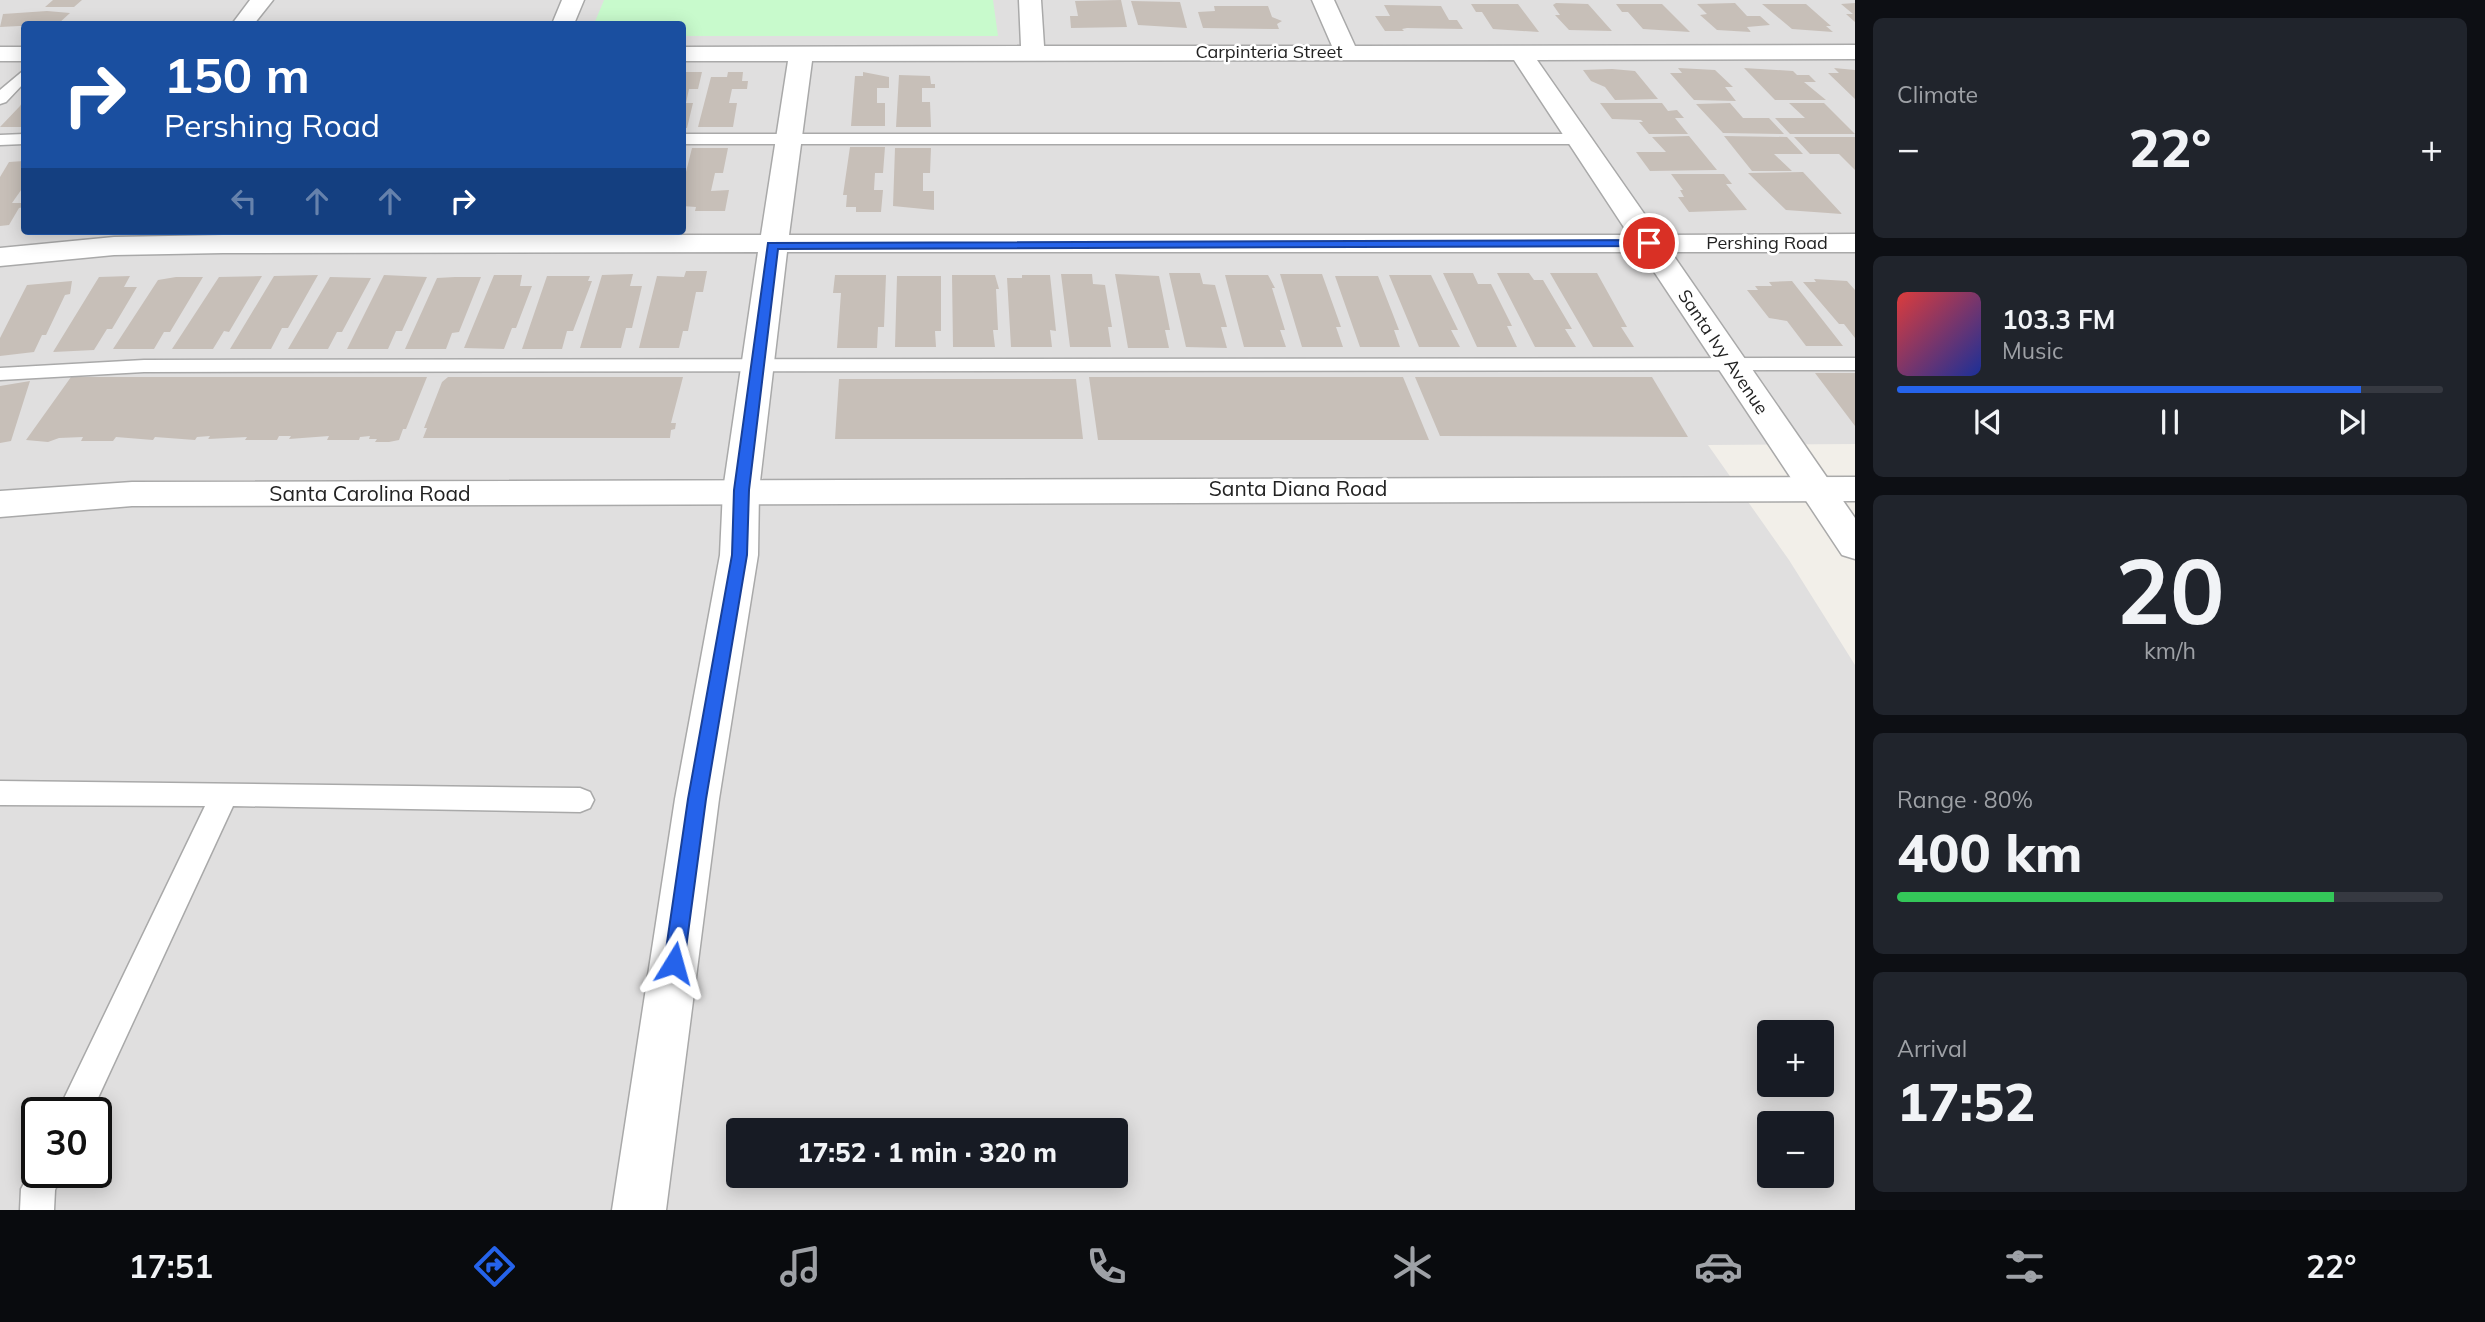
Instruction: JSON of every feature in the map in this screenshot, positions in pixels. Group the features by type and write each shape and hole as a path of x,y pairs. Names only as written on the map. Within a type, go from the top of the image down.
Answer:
{"street":[{"path":"245,21 262,0"},
{"path":"564,21 573,0"},
{"path":"1030,0 1033,52"},
{"path":"1323,0 1346,52"},
{"name":"Carpinteria Street","path":"686,54 1855,52"},
{"path":"639,1210 697,799 739,555 741,490 772,245 801,53"},
{"name":"Santa Ivy Avenue","path":"1521,53 1855,546"},
{"path":"0,54 21,54"},
{"name":"Pershing Road","path":"0,257 114,246 209,244 1855,243"},
{"name":"Santa Diana Road","path":"741,490 1855,489"},
{"name":"Santa Carolina Road","path":"0,504 132,494 741,490"}],"lane":[{"path":"0,99 21,78"},
{"path":"0,139 21,139"},
{"path":"686,139 1578,139"},
{"path":"0,373 144,366 1855,364"},
{"path":"0,793 580,800"},
{"path":"82,1097 225,794"},
{"path":"37,1210 38,1188"}],"shaded area":[{"path":"0,0 1855,0 1855,444 1708,445 1789,560 1855,665 1855,1210 0,1210"}],"green space":[{"path":"604,0 993,0 998,36 686,36 686,21 595,21"}],"building":[{"path":"53,0 82,0 74,7 45,7"},
{"path":"1121,0 1127,27 1071,28 1070,16 1078,16 1075,1"},
{"path":"1131,1 1180,2 1187,28 1138,25"},
{"path":"1735,3 1747,16 1760,16 1770,25 1747,27 1751,32 1717,30 1700,15 1707,14 1697,4"},
{"path":"1855,3 1855,22 1846,14 1853,14 1841,4"},
{"path":"1471,4 1518,4 1539,32 1493,29 1482,12 1476,12"},
{"path":"1588,4 1612,31 1569,30 1555,15 1560,15 1553,5"},
{"path":"1616,4 1662,4 1690,32 1643,29 1628,12 1622,12"},
{"path":"1762,4 1806,4 1831,26 1826,26 1833,32 1792,29"},
{"path":"1384,5 1441,6 1449,20 1457,20 1463,29 1407,28 1402,29 1404,31 1385,31 1375,16 1390,16"},
{"path":"1214,6 1268,6 1272,17 1282,21 1277,24 1279,29 1203,28 1198,12 1215,11"},
{"path":"47,11 70,13 61,21 21,21 21,26 0,27 3,14"},
{"path":"1678,68 1715,70 1733,87 1725,87 1736,101 1694,100 1670,73 1682,73"},
{"path":"1744,68 1793,71 1797,75 1809,75 1816,82 1804,82 1826,100 1775,100"},
{"path":"1834,68 1855,70 1855,99 1828,73 1839,73"},
{"path":"1583,70 1635,71 1658,99 1615,100 1605,87 1591,81"},
{"path":"686,72 702,72 698,89 689,89 686,103"},
{"path":"728,72 743,72 742,81 748,81 747,89 732,89 729,103 737,103 733,127 698,127 711,77 727,77"},
{"path":"863,72 889,77 889,88 877,88 877,103 885,103 885,126 851,126 855,76 863,76"},
{"path":"899,75 930,76 931,84 935,84 935,88 922,88 922,102 930,102 931,127 896,127"},
{"path":"686,103 693,103 687,128"},
{"path":"1600,103 1662,103 1668,111 1677,110 1684,118 1675,118 1688,134 1649,134 1639,122 1643,122 1641,120 1612,119"},
{"path":"1730,103 1743,118 1769,118 1784,134 1723,133 1696,104"},
{"path":"1789,103 1824,103 1855,134 1790,134 1775,118 1805,118"},
{"path":"20,106 21,127 0,127"},
{"path":"1689,136 1717,170 1650,171 1636,152 1666,152 1652,137"},
{"path":"1724,136 1787,137 1803,154 1774,154 1792,171 1752,171"},
{"path":"1794,137 1855,137 1855,170 1839,154 1810,154"},
{"path":"850,147 885,147 883,173 875,173 874,190 883,190 881,212 856,212 856,207 846,207 847,195 843,195"},
{"path":"692,148 728,148 723,173 715,173 711,191 729,190 725,211 695,211 696,207 686,206 686,172"},
{"path":"895,148 931,148 930,173 923,173 923,191 934,191 934,210 893,206"},
{"path":"21,161 21,190 12,203 21,203 21,208 9,225 0,226 0,177 9,162"},
{"path":"1803,172 1842,214 1786,210 1748,173"},
{"path":"1671,174 1724,174 1732,184 1726,184 1747,210 1689,212 1678,197 1684,197 1680,190 1683,190"},
{"path":"686,271 707,271 703,292 696,292 688,331 683,331 679,348 639,348 657,276 684,277"},
{"path":"1169,273 1200,273 1203,284 1215,285 1227,327 1221,327 1227,348 1186,347"},
{"path":"1443,273 1473,273 1478,284 1491,284 1512,326 1507,326 1517,347 1477,347"},
{"path":"1497,273 1529,273 1534,280 1543,280 1572,329 1565,329 1576,347 1535,347"},
{"path":"1550,273 1597,273 1627,327 1621,327 1634,347 1593,347"},
{"path":"633,274 630,286 642,286 632,328 626,328 621,348 580,348 602,275"},
{"path":"1061,274 1092,274 1093,284 1105,285 1112,327 1108,327 1111,347 1070,347"},
{"path":"1115,274 1159,276 1170,330 1165,330 1169,348 1128,348"},
{"path":"1280,274 1322,274 1341,327 1336,327 1343,347 1302,347"},
{"path":"318,275 288,328 282,328 271,349 230,349 274,276"},
{"path":"384,275 427,277 402,331 396,331 388,349 347,349"},
{"path":"494,275 522,275 520,286 532,286 516,328 512,328 504,349 464,348"},
{"path":"835,275 886,275 884,327 878,327 877,348 837,348 841,293 833,293"},
{"path":"952,275 995,275 999,289 996,289 998,330 993,330 995,347 953,347"},
{"path":"1022,275 1050,275 1056,331 1050,330 1052,347 1011,347 1007,278 1022,278"},
{"path":"1225,275 1268,275 1275,288 1272,288 1285,330 1280,330 1286,347 1244,347"},
{"path":"1389,275 1431,275 1458,330 1451,330 1460,347 1419,347"},
{"path":"130,276 124,287 137,287 112,329 107,329 94,350 53,352 99,277"},
{"path":"262,276 229,332 224,331 213,349 172,349 219,277"},
{"path":"547,276 590,276 588,281 592,281 573,331 567,331 562,349 522,349"},
{"path":"897,276 941,276 941,331 935,331 936,347 895,347"},
{"path":"1335,276 1378,276 1399,330 1394,330 1400,347 1360,347"},
{"path":"203,277 170,332 164,332 154,349 113,349 158,280"},
{"path":"330,277 371,278 342,332 337,332 328,349 288,349"},
{"path":"481,277 459,332 452,333 446,349 405,349 437,278"},
{"path":"1814,279 1847,281 1855,290 1855,338 1844,324 1839,324 1803,282 1816,282"},
{"path":"72,281 70,294 65,295 46,335 42,335 34,352 0,356 0,338 27,285"},
{"path":"1792,281 1843,346 1806,346 1787,321 1769,318 1747,290 1758,290 1755,286 1772,286 1769,282"},
{"path":"1815,373 1855,373 1855,426"},
{"path":"71,377 427,377 406,429 403,429 399,440 389,442 375,442 377,439 369,439 370,436 360,437 359,440 327,440 329,436 289,439 291,436 279,436 277,440 245,440 247,437 208,439 210,436 197,437 195,440 116,437 113,441 81,441 83,437 59,438 48,442 26,440"},
{"path":"448,377 683,377 671,423 676,423 675,429 671,430 670,438 423,438 427,428 424,428 442,382"},
{"path":"1089,377 1403,377 1429,440 1098,440"},
{"path":"1415,377 1652,377 1688,437 1440,436"},
{"path":"839,379 1076,379 1083,439 835,439"},
{"path":"30,381 11,441 0,443 0,386"}],"route":[{"path":"674,963 697,799 739,555 741,490 772,245 1649,243"}]}
